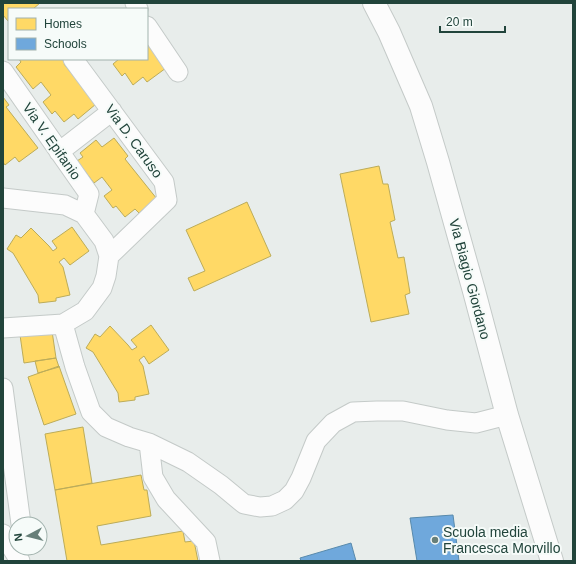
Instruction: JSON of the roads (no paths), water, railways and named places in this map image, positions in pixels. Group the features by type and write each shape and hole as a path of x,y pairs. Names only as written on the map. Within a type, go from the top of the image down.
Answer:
{"street":[{"name":"Via Biagio Giordano","path":"374,3 420,106 438,162 507,415 552,561"},
{"path":"148,27 178,72"},
{"name":"Via D. Caruso","path":"74,60 164,182 167,200 108,256"},
{"name":"Via V. Epifanio","path":"3,71 89,194 84,214"},
{"path":"59,152 112,111"},
{"path":"3,198 65,205 84,214 104,242 108,256 106,276 102,288 86,311 63,324 3,328"},
{"path":"63,324 75,367 91,412 106,427 129,437 149,443 188,462 222,485 244,504 260,507 272,506 285,500 294,491 301,478 316,440 332,423 353,412 403,411 447,420 476,423 507,415"},
{"path":"3,388 20,516"},
{"path":"149,443 153,477 166,499 206,542 210,561"},
{"path":"3,534 20,561"}],"place":[{"name":"Scuola media Francesca Morvillo","path":"435,540"}]}
